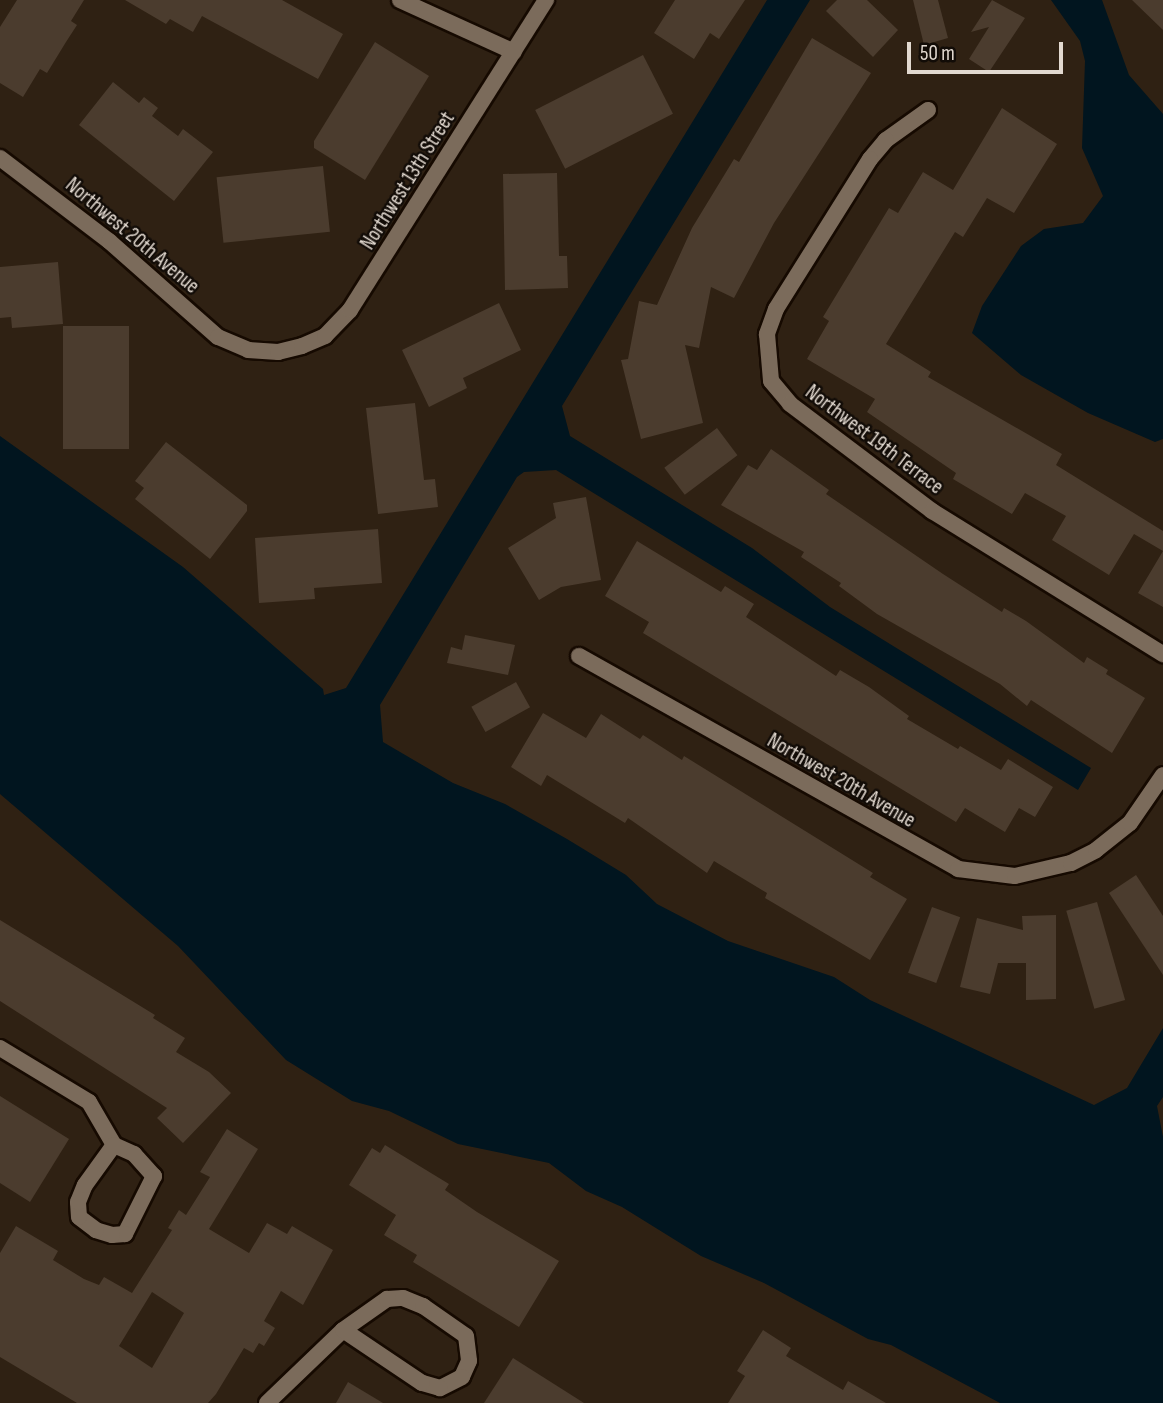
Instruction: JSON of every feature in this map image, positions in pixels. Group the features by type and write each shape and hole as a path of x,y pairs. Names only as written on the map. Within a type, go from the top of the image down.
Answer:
{"street":[{"path":"400,0 514,52"},
{"name":"Northwest 13th Street","path":"278,352 326,336 350,310 546,0"},
{"name":"Northwest 19th Terrace","path":"928,110 886,140 870,159 776,309 767,334 771,381 790,404 932,511 1163,654"},
{"name":"Northwest 20th Avenue","path":"0,158 110,241 218,337 248,350 278,352"},
{"name":"Northwest 20th Avenue","path":"579,656 945,865 986,875 1015,876 1062,866 1097,850 1130,823 1163,775"},
{"path":"0,1048 89,1102 114,1145 134,1154 154,1176 125,1234 112,1235 96,1230 79,1217 78,1202 85,1185 114,1145"},
{"path":"267,1403 343,1330 372,1307 403,1298 423,1306 466,1336 469,1361 462,1377 440,1388 422,1383 343,1330"}],"water":[{"path":"767,0 810,0 562,406 570,436 752,548 830,607 1091,768 1078,790 556,470 524,472 517,477 380,705 383,742 453,783 505,804 567,839 626,875 657,904 728,941 834,977 870,1000 1094,1105 1127,1088 1163,1028 1163,1097 1157,1106 1163,1137 1163,1403 1000,1403 891,1345 868,1339 764,1283 701,1256 622,1207 586,1191 549,1163 458,1144 389,1111 352,1101 286,1060 178,946 0,794 0,436 183,567 323,689 324,695 346,688"},
{"path":"1051,0 1102,0 1129,75 1163,114 1163,439 1155,442 1088,413 1021,375 972,333 982,306 1021,246 1044,229 1083,223 1103,196 1082,148 1085,61 1080,41"}],"building":[{"path":"17,0 84,0 71,21 77,25 47,73 40,69 23,97 0,83 0,27"},
{"path":"125,0 282,0 343,34 318,79 202,16 193,32 170,19 166,24"},
{"path":"675,0 745,0 719,39 710,33 694,59 654,33"},
{"path":"837,0 867,0 898,30 873,57 826,11"},
{"path":"913,0 938,0 948,38 924,45"},
{"path":"992,0 1025,18 989,72 969,59 989,27 971,32"},
{"path":"1132,0 1163,0 1163,30"},
{"path":"812,38 871,73 774,223 734,298 711,287 699,348 685,345 703,423 641,439 621,360 628,359 639,301 657,305 692,228 734,159 739,162"},
{"path":"375,42 429,76 365,180 314,148 314,141"},
{"path":"643,55 673,114 565,169 535,110"},
{"path":"113,82 139,103 144,97 158,108 152,116 178,136 183,129 213,152 174,201 79,125"},
{"path":"1002,108 1057,144 1014,213 987,198 963,237 955,232 886,344 931,372 928,377 1062,454 1056,465 1163,531 1163,551 1134,534 1109,575 1052,540 1066,516 1025,493 1012,514 953,479 956,473 867,412 875,399 807,359 829,321 823,317 889,208 898,213 923,172 953,190"},
{"path":"323,166 330,232 223,243 217,177"},
{"path":"557,173 559,256 567,256 568,288 505,290 503,174"},
{"path":"58,262 63,324 12,328 11,317 0,318 0,267"},
{"path":"499,303 521,350 463,378 467,388 429,407 402,350"},
{"path":"63,326 129,326 129,449 63,449"},
{"path":"415,403 424,480 435,479 438,507 378,514 366,408"},
{"path":"717,428 737,455 685,495 664,468"},
{"path":"166,442 247,505 247,511 210,559 135,499 144,488 135,481"},
{"path":"771,449 829,490 826,494 943,574 1002,612 1004,608 1026,621 1084,663 1087,657 1108,670 1106,674 1145,698 1112,753 1031,700 1027,706 1000,684 877,614 839,586 841,583 801,557 804,552 721,505 748,465 757,470"},
{"path":"586,497 601,580 561,587 539,600 508,548 556,518 553,503"},
{"path":"378,529 382,583 314,588 315,599 259,603 255,538"},
{"path":"637,541 721,592 725,586 754,604 746,617 836,676 840,670 869,687 909,716 907,719 1001,770 1008,759 1053,787 1035,817 1019,808 1005,832 965,808 956,822 643,633 649,622 605,596"},
{"path":"1163,551 1163,607 1138,593"},
{"path":"465,635 515,645 508,675 447,663 451,647 462,650"},
{"path":"516,682 530,707 485,732 471,707"},
{"path":"543,713 586,738 601,714 640,739 643,735 682,760 684,756 873,873 870,877 907,899 870,960 765,898 767,893 714,861 707,873 628,818 625,823 547,775 541,786 511,767"},
{"path":"1136,875 1163,916 1163,975 1109,893"},
{"path":"1097,902 1125,1000 1094,1009 1066,911"},
{"path":"932,907 960,917 936,983 908,973"},
{"path":"1056,915 1056,999 1026,1000 1026,963 998,963 990,994 960,987 977,918 1023,930 1022,916"},
{"path":"0,920 155,1015 153,1018 185,1038 176,1052 209,1072 231,1093 183,1143 157,1118 167,1108 0,1001"},
{"path":"0,1096 69,1139 30,1202 0,1183"},
{"path":"227,1129 258,1149 209,1229 249,1253 267,1223 287,1234 292,1226 333,1250 303,1305 281,1291 264,1321 275,1328 264,1346 259,1343 253,1353 244,1348 208,1403 77,1403 0,1357 0,1253 16,1226 58,1251 53,1260 84,1279 99,1285 104,1277 132,1293 172,1230 168,1228 179,1210 186,1215 210,1177 200,1172","holes":["152,1292 184,1313 152,1368 119,1346"]},
{"path":"385,1145 449,1184 445,1190 477,1212 559,1261 519,1327 413,1262 417,1255 384,1235 396,1215 349,1185 372,1148 380,1153"},
{"path":"763,1330 791,1348 786,1356 843,1390 848,1381 886,1403 728,1403 745,1376 737,1371"},
{"path":"513,1358 584,1403 484,1403"},
{"path":"348,1382 383,1403 336,1403"}]}
